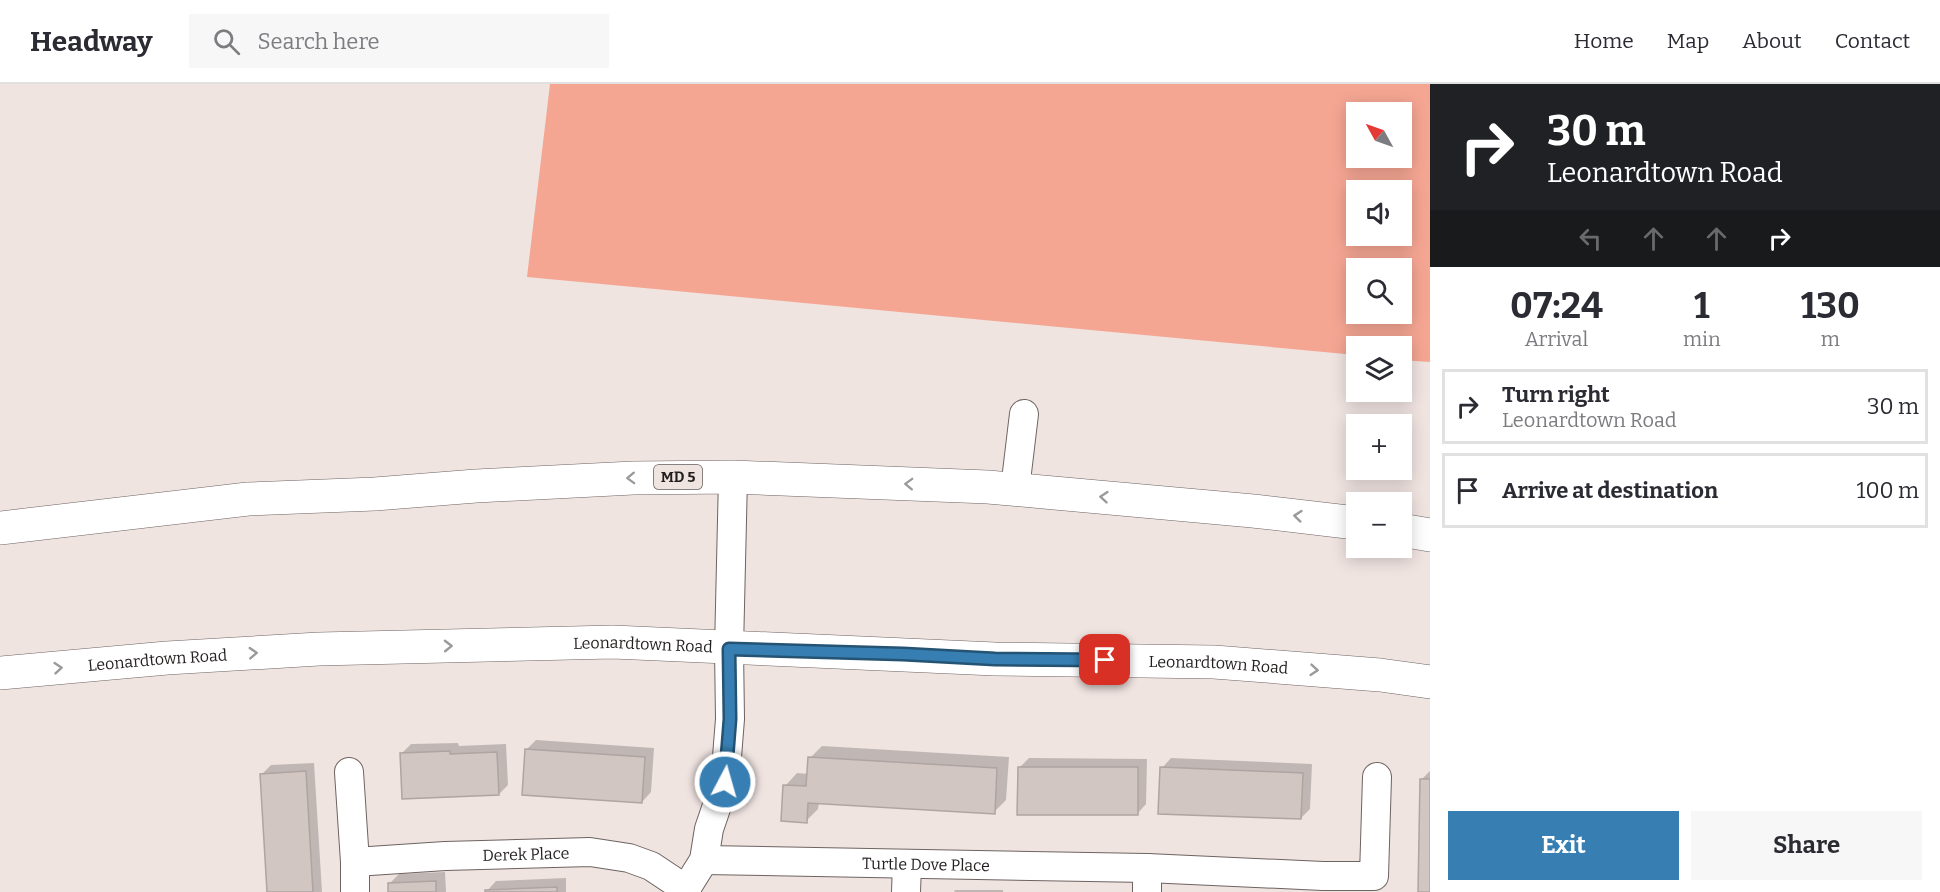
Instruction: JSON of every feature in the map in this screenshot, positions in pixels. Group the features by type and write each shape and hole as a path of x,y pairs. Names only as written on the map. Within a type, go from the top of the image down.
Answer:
{"highway":[{"name":"MD 5","path":"0,528 248,499 375,494 622,478 733,477 1015,489 1346,522"},
{"path":"1412,532 1430,536"},
{"name":"Leonardtown Road","path":"0,673 168,658 330,649 613,642 729,649 995,659 1214,662 1380,675 1430,682"}],"street":[{"path":"1015,489 1024,414"},
{"path":"686,891 704,860 710,829 725,782 730,719 729,649 733,477"},
{"path":"349,772 355,892"},
{"name":"Turtle Dove Place","path":"704,860 907,864 1147,880 1316,884 1374,876 1377,777"},
{"name":"Derek Place","path":"355,862 446,856 590,852 630,858 651,866 686,891"},
{"path":"906,892 907,864"}],"shaded area":[{"path":"550,84 1430,84 1430,362 1412,361 1412,336 1346,336 1346,354 527,277"}],"building":[{"path":"525,749 645,757 642,803 522,795"},
{"path":"450,751 450,754 497,752 499,795 402,799 400,753"},
{"path":"808,757 997,768 995,814 808,803 807,823 781,821 783,785 806,786"},
{"path":"1018,767 1138,767 1138,815 1017,815"},
{"path":"1160,767 1303,773 1301,819 1158,814"},
{"path":"306,771 313,892 267,892 260,774"},
{"path":"1420,779 1430,779 1430,892 1418,892"},
{"path":"436,881 436,892 388,892 388,883"},
{"path":"557,887 557,892 485,892 485,890"}],"route":[{"path":"725,782 730,719 729,649 995,659 1105,660"}]}
